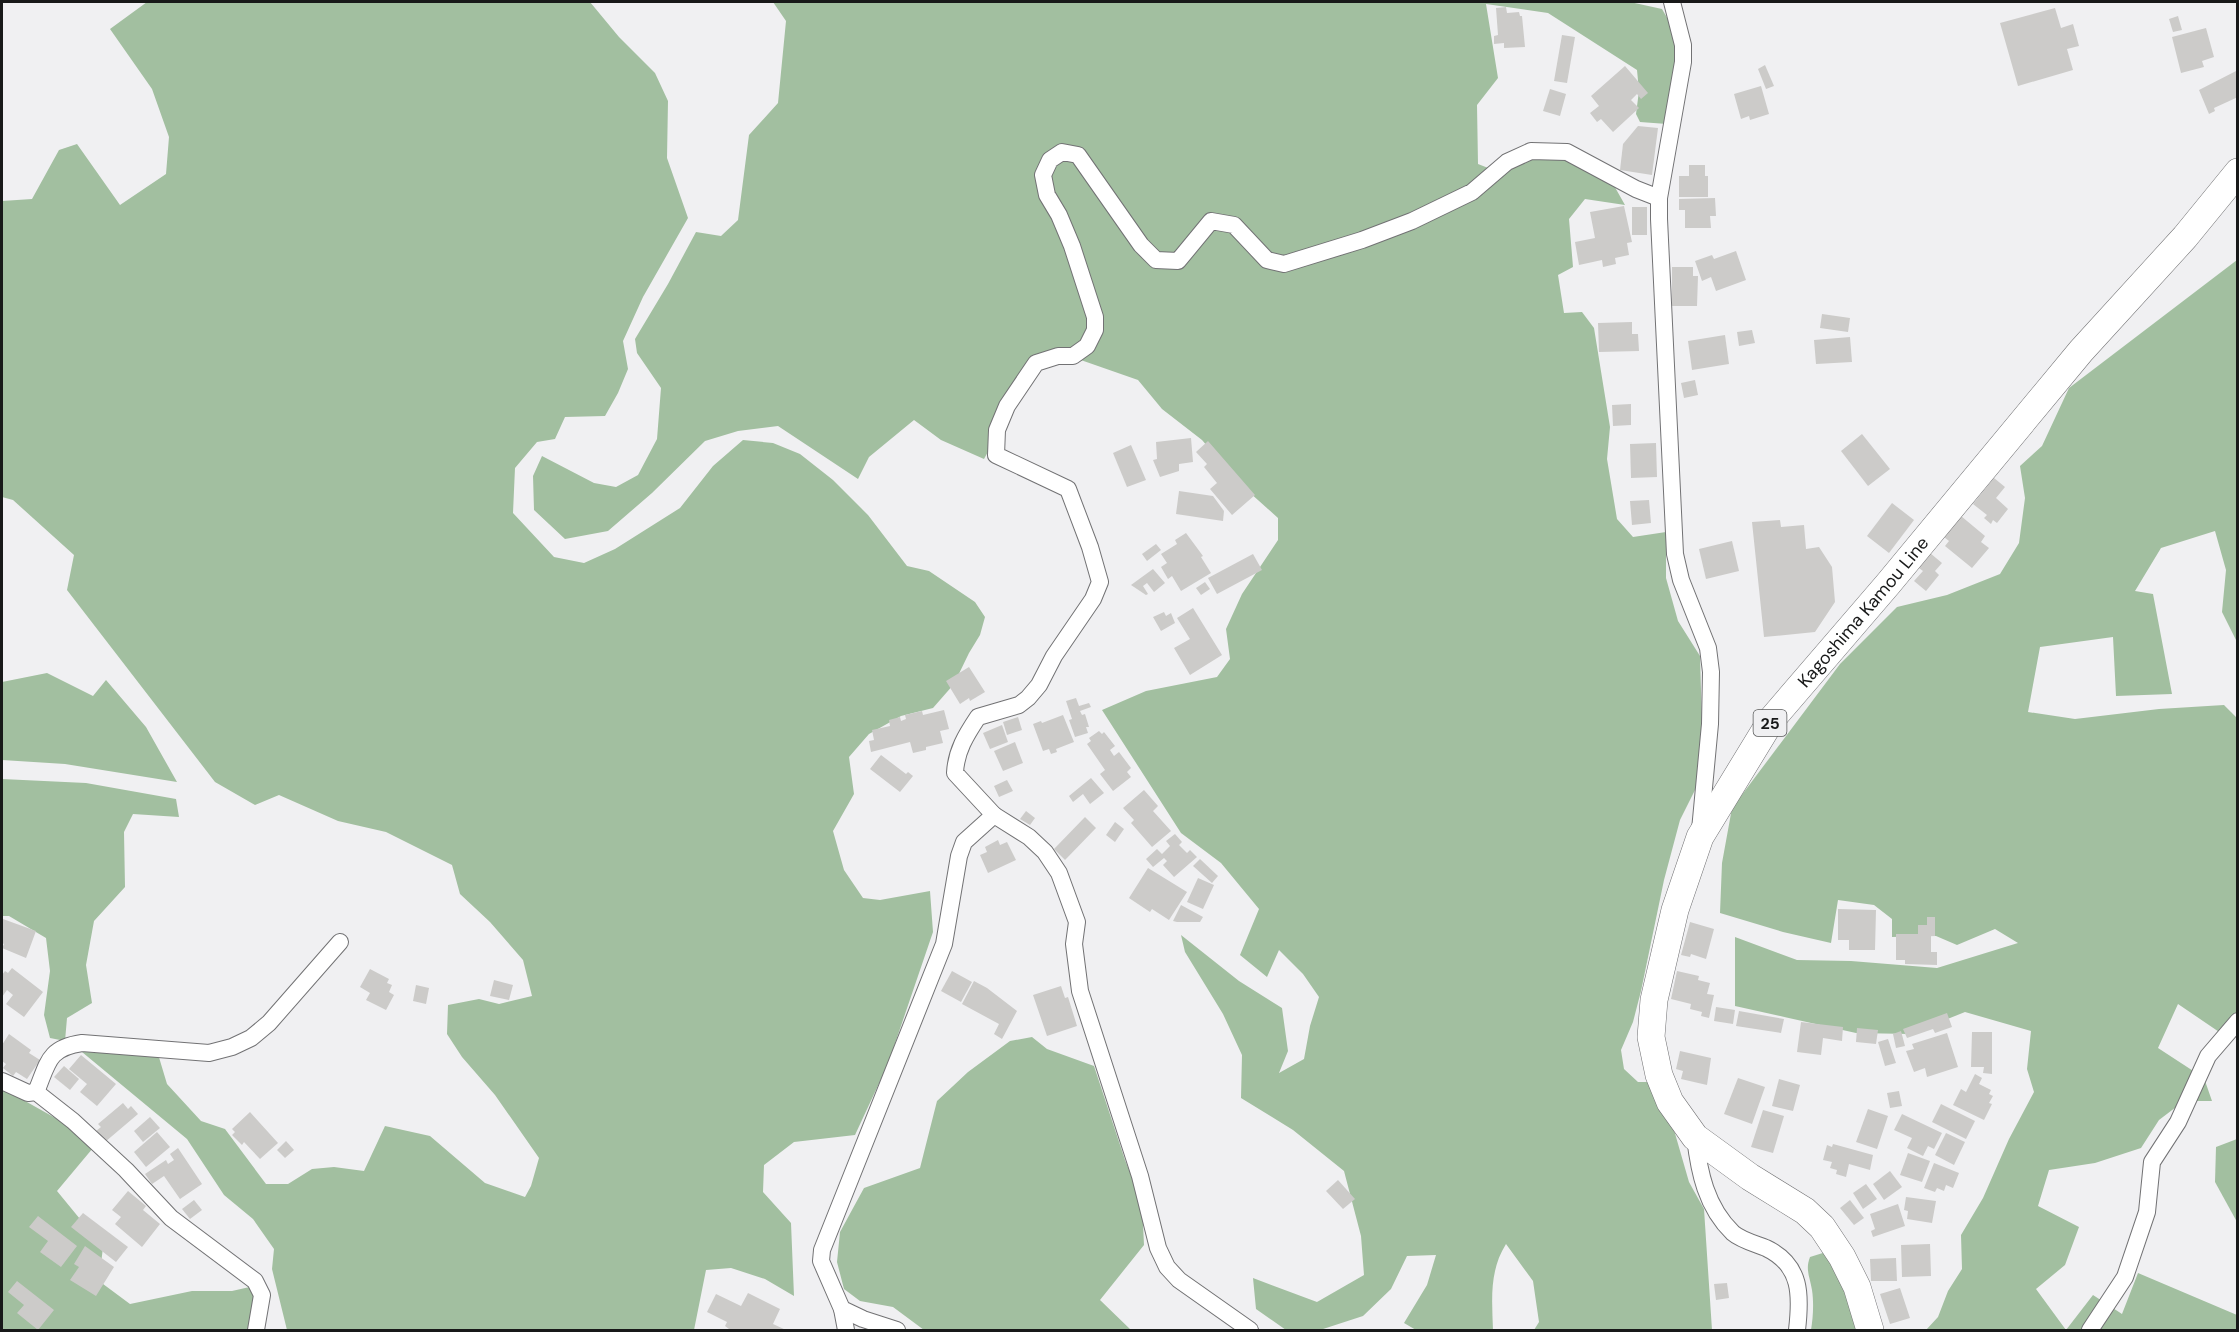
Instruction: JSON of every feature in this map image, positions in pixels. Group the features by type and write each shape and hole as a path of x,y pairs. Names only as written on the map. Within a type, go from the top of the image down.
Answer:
{"main road":[{"name":"Kagoshima Kamou Line","path":"1870,1330 1857,1287 1842,1257 1822,1227 1806,1211 1750,1177 1695,1137 1670,1102 1659,1075 1651,1037 1654,1000 1675,910 1700,837 1772,719 1888,584 2081,351 2184,237 2238,172"}],"street":[{"path":"1672,2 1683,45 1683,62 1659,198 1661,280 1675,554 1681,580 1708,648 1711,672 1710,724 1700,837"},
{"path":"1250,1330 1179,1280 1167,1267 1158,1248 1140,1176 1080,991 1074,944 1077,922 1059,873 1045,852 1029,837 994,815 955,773 956,760 962,742 978,717 1019,705 1028,698 1039,685 1054,656 1093,599 1100,582 1090,547 1068,489 996,455 997,430 1007,406 1036,363 1058,356 1073,356 1087,346 1095,330 1095,317 1072,246 1059,215 1047,195 1043,175 1050,160 1062,152 1078,155 1140,245 1156,260 1178,261 1211,221 1234,225 1267,260 1284,264 1362,240 1412,221 1472,192 1507,162 1531,151 1568,152 1636,189 1659,198"},
{"path":"846,1330 842,1309 821,1261 822,1250 944,944 959,856 964,842 994,815"},
{"path":"36,1092 54,1052 65,1045 82,1043 209,1053 251,1038 269,1023 340,942"},
{"path":"2090,1330 2124,1277 2147,1212 2152,1162 2178,1122 2208,1056 2238,1021"},
{"path":"2,1081 28,1093 36,1092 126,1170 171,1218 255,1281 262,1295 256,1330"},
{"path":"1695,1137 1699,1167 1709,1199 1719,1217 1735,1235 1784,1259 1798,1282 1797,1330"},
{"path":"842,1309 863,1319 897,1330"}],"green space":[{"path":"147,2 590,2 619,37 655,73 668,101 667,158 688,218 643,297 623,341 628,369 605,416 565,417 555,439 537,442 515,468 513,513 554,557 584,563 615,549 680,508 713,466 743,440 773,443 800,454 833,480 868,515 907,566 929,571 975,602 985,617 980,635 954,684 933,708 901,716 869,734 849,757 854,794 833,831 844,870 863,898 880,900 930,891 933,932 888,1064 855,1135 794,1142 764,1165 763,1192 791,1223 794,1296 765,1279 731,1268 706,1270 694,1330 287,1330 272,1269 274,1249 253,1219 224,1195 187,1139 82,1052 158,1054 167,1084 201,1121 225,1129 266,1184 288,1184 312,1169 334,1167 364,1171 385,1126 430,1136 485,1183 525,1197 531,1186 539,1158 495,1095 462,1057 447,1034 448,1005 479,999 499,1004 532,996 523,960 490,922 460,894 452,865 386,832 338,821 279,795 255,805 215,782 67,590 74,555 13,500 2,497 2,201 32,199 59,150 77,144 120,205 166,174 169,137 152,89 110,29"},
{"path":"773,2 1630,2 1662,9 1673,28 1675,62 1667,124 1640,122 1636,114 1639,91 1637,70 1548,13 1486,4 1498,78 1477,105 1478,164 1501,173 1529,155 1567,156 1612,182 1625,205 1585,199 1569,219 1573,267 1558,275 1564,313 1582,312 1594,328 1610,427 1607,459 1617,519 1633,537 1666,532 1666,578 1678,621 1700,656 1702,726 1698,784 1680,820 1664,880 1641,991 1633,1022 1621,1050 1624,1069 1638,1082 1651,1082 1674,1130 1689,1182 1704,1209 1712,1330 1534,1330 1539,1322 1533,1281 1506,1244 1494,1275 1493,1330 1416,1330 1404,1323 1427,1285 1436,1255 1407,1256 1391,1289 1363,1316 1320,1330 1286,1330 1256,1309 1253,1278 1317,1302 1364,1275 1361,1236 1344,1171 1293,1130 1241,1098 1242,1055 1223,1014 1185,952 1181,935 1239,981 1282,1008 1288,1051 1279,1073 1304,1059 1310,1026 1319,997 1303,974 1279,950 1267,977 1240,955 1259,909 1221,863 1181,833 1102,710 1146,691 1217,677 1230,659 1226,629 1242,594 1278,540 1278,518 1239,483 1202,440 1162,409 1138,380 1055,351 1022,390 984,459 941,440 914,420 869,457 858,479 778,426 738,431 705,441 652,493 608,531 565,539 534,510 533,476 542,456 594,483 616,487 638,475 657,439 661,388 637,353 635,339 696,232 721,236 738,220 749,135 778,103 786,21"},
{"path":"2237,260 2237,642 2222,612 2226,570 2215,531 2161,548 2135,591 2153,594 2172,694 2116,696 2113,637 2040,647 2028,712 2075,719 2159,709 2224,705 2237,718 2237,1029 2228,1038 2178,1004 2158,1048 2204,1078 2212,1101 2184,1101 2159,1120 2141,1148 2095,1163 2049,1170 2038,1206 2079,1227 2065,1265 2036,1289 2066,1330 1926,1330 1938,1317 1948,1291 1962,1269 1961,1235 1983,1198 2009,1139 2034,1092 2027,1069 2031,1031 1965,1012 1910,1034 1856,1033 1735,1006 1735,937 1797,960 1851,961 1937,968 2018,943 1995,929 1957,945 1936,936 1892,937 1892,919 1874,905 1838,900 1831,943 1783,932 1720,913 1722,863 1732,808 1840,664 1897,607 1947,595 2000,574 2019,543 2025,498 2020,466 2042,446 2069,388"},
{"path":"47,673 93,696 106,680 146,727 177,782 65,764 2,760 2,682"},
{"path":"2,779 86,783 176,799 179,817 133,814 124,832 125,887 94,921 86,965 92,1003 67,1018 65,1041 50,1038 44,1015 50,971 46,938 9,916 2,916"},
{"path":"1032,1037 1047,1049 1094,1066 1125,1160 1142,1203 1144,1245 1100,1300 1131,1330 924,1330 893,1307 860,1301 844,1289 837,1262 840,1232 864,1188 920,1168 937,1101 968,1072 1010,1041"},
{"path":"2,1088 98,1142 57,1191 103,1247 99,1281 130,1304 192,1291 232,1291 254,1286 259,1330 2,1330"},
{"path":"2238,1139 2237,1222 2215,1182 2216,1147"},
{"path":"1826,1252 1842,1275 1859,1330 1811,1330 1813,1300 1808,1270 1809,1262 1810,1257"},
{"path":"2138,1273 2237,1315 2237,1330 2066,1330 2093,1295 2122,1314"}],"building":[{"path":"1506,7 1507,13 1519,12 1522,16 1525,47 1504,48 1504,43 1494,44 1494,36 1498,35 1496,8"},
{"path":"2055,8 2061,28 2073,24 2079,46 2067,49 2073,70 2018,86 2000,23"},
{"path":"2178,16 2182,30 2173,32 2169,19"},
{"path":"2206,28 2214,57 2202,61 2204,67 2181,73 2172,37"},
{"path":"1562,35 1575,37 1567,83 1554,81"},
{"path":"1765,65 1774,86 1766,89 1758,69"},
{"path":"1625,66 1648,93 1641,99 1637,94 1631,100 1639,108 1613,132 1601,119 1597,122 1590,113 1599,106 1591,96"},
{"path":"2238,70 2238,97 2214,108 2215,111 2209,114 2199,90"},
{"path":"1761,86 1769,114 1750,120 1749,116 1741,119 1734,94"},
{"path":"1550,89 1566,94 1560,116 1543,111"},
{"path":"1638,126 1658,128 1652,175 1620,170 1623,144"},
{"path":"1689,165 1705,165 1705,176 1708,176 1708,197 1679,197 1679,176 1689,176"},
{"path":"1715,198 1716,216 1710,216 1711,228 1685,228 1685,210 1679,210 1679,199"},
{"path":"1624,206 1632,242 1627,243 1629,255 1615,258 1616,264 1603,267 1602,260 1579,265 1575,242 1595,238 1590,212"},
{"path":"1632,207 1647,207 1647,235 1632,235"},
{"path":"1736,251 1746,280 1716,291 1711,277 1702,281 1695,261 1712,255 1714,259"},
{"path":"1672,267 1693,267 1693,276 1698,276 1697,306 1672,306"},
{"path":"1822,314 1850,318 1848,332 1820,328"},
{"path":"1632,322 1632,334 1638,334 1639,351 1599,352 1598,323"},
{"path":"1752,330 1755,343 1739,346 1737,332"},
{"path":"1725,335 1729,364 1692,370 1688,341"},
{"path":"1850,337 1852,362 1816,364 1814,340"},
{"path":"1695,380 1698,395 1684,398 1681,383"},
{"path":"1631,404 1631,425 1613,426 1612,405"},
{"path":"1862,434 1890,469 1868,486 1841,451"},
{"path":"1191,438 1193,462 1179,464 1179,471 1160,477 1153,460 1157,459 1156,442"},
{"path":"1208,441 1255,495 1232,515 1210,489 1217,483 1204,467 1207,464 1196,452"},
{"path":"1656,443 1657,477 1631,478 1630,444"},
{"path":"1131,445 1146,480 1127,487 1113,453"},
{"path":"1994,478 2005,487 1996,498 2008,509 1997,523 1993,520 1991,524 1984,518 1987,515 1973,504"},
{"path":"1179,491 1213,496 1224,511 1223,521 1176,514"},
{"path":"1649,500 1651,523 1632,525 1630,501"},
{"path":"1892,503 1914,520 1889,553 1867,536"},
{"path":"1961,516 1985,536 1981,542 1989,548 1972,568 1945,546 1949,541 1944,537"},
{"path":"1780,520 1781,527 1804,525 1806,549 1819,547 1832,567 1835,602 1815,632 1764,637 1752,522"},
{"path":"1186,533 1203,556 1201,557 1211,573 1181,591 1172,576 1168,579 1161,567 1167,563 1161,554 1177,544 1175,540"},
{"path":"1732,541 1739,571 1706,579 1699,549"},
{"path":"1156,544 1161,550 1147,561 1142,554"},
{"path":"1930,553 1942,563 1935,571 1939,575 1926,591 1914,581 1923,571 1919,568"},
{"path":"1253,554 1262,570 1217,594 1208,578"},
{"path":"1153,569 1165,583 1154,592 1147,583 1143,586 1148,594 1146,595 1131,585"},
{"path":"1205,582 1210,589 1201,595 1196,588"},
{"path":"1193,608 1222,655 1190,675 1174,648 1190,639 1177,618"},
{"path":"1164,612 1166,616 1171,613 1175,623 1161,631 1153,617"},
{"path":"969,667 985,692 960,704 946,681"},
{"path":"1076,698 1079,706 1089,703 1091,707 1080,711 1082,715 1085,714 1089,727 1086,727 1088,733 1075,737 1066,701"},
{"path":"944,710 949,729 940,731 943,743 913,753 910,742 871,752 869,741 874,740 872,730 890,726 889,720 900,717 901,721 906,719 905,715 922,711 923,715"},
{"path":"1063,715 1074,742 1056,749 1057,752 1051,754 1049,749 1043,751 1033,724"},
{"path":"1018,717 1022,730 1007,735 1003,722"},
{"path":"1002,725 1008,742 990,749 983,733"},
{"path":"1099,731 1102,734 1104,732 1115,746 1110,750 1114,756 1119,752 1131,768 1127,772 1131,777 1113,791 1100,774 1105,770 1087,744 1091,741 1089,738"},
{"path":"1015,742 1023,763 1003,771 994,751"},
{"path":"881,755 906,774 908,772 913,776 900,792 870,769"},
{"path":"1091,778 1104,793 1090,804 1083,794 1073,802 1069,796"},
{"path":"1007,780 1013,791 999,797 994,786"},
{"path":"1144,790 1158,806 1153,811 1171,831 1152,847 1131,823 1134,820 1123,808"},
{"path":"1026,811 1035,818 1030,825 1020,819"},
{"path":"1085,817 1096,828 1065,860 1054,849"},
{"path":"1115,822 1124,829 1115,842 1106,835"},
{"path":"1175,834 1182,842 1179,845 1187,853 1190,850 1197,857 1174,877 1163,865 1167,861 1164,858 1153,867 1146,859 1157,849 1162,854 1170,846 1166,841"},
{"path":"998,840 1000,845 1007,842 1016,860 988,873 980,855 987,852 985,847"},
{"path":"1200,859 1218,876 1212,883 1193,866"},
{"path":"1148,868 1187,892 1169,920 1152,909 1150,912 1129,898"},
{"path":"1198,878 1214,885 1203,909 1187,902"},
{"path":"1181,905 1203,917 1200,922 1173,921"},
{"path":"1838,909 1876,910 1875,950 1849,950 1849,940 1838,940"},
{"path":"1927,917 1935,917 1935,936 1931,936 1931,952 1937,952 1937,965 1905,964 1905,960 1896,960 1896,934 1918,934 1918,925 1927,925"},
{"path":"3,919 36,931 26,958 2,948 4,944 2,943"},
{"path":"1690,922 1714,929 1706,959 1691,954 1690,957 1681,955"},
{"path":"12,968 43,992 24,1017 6,1004 13,995 7,990 2,997 2,975 5,971 8,973"},
{"path":"370,969 389,979 387,983 392,985 389,992 394,995 386,1010 366,1000 370,993 360,987"},
{"path":"952,971 972,982 961,1002 941,991"},
{"path":"1677,971 1699,976 1698,980 1710,983 1707,994 1714,995 1709,1018 1701,1016 1702,1012 1690,1009 1691,1004 1671,999"},
{"path":"494,980 513,985 509,1000 490,996"},
{"path":"974,981 1017,1011 1002,1039 994,1034 999,1024 962,1004"},
{"path":"416,985 429,988 426,1004 413,1001"},
{"path":"1061,986 1065,998 1068,997 1077,1026 1047,1036 1033,995"},
{"path":"1716,1007 1735,1010 1733,1024 1714,1021"},
{"path":"1739,1011 1784,1019 1781,1033 1736,1026"},
{"path":"1947,1013 1952,1027 1935,1033 1933,1029 1907,1038 1903,1029"},
{"path":"1801,1022 1843,1027 1842,1041 1823,1038 1821,1055 1797,1052"},
{"path":"1857,1028 1878,1030 1876,1044 1856,1042"},
{"path":"1901,1031 1905,1046 1896,1048 1893,1034"},
{"path":"1972,1032 1992,1032 1992,1074 1983,1073 1984,1067 1971,1067"},
{"path":"1947,1033 1958,1067 1927,1077 1925,1068 1914,1072 1906,1051 1914,1049 1912,1044"},
{"path":"9,1034 31,1050 29,1053 40,1060 27,1079 16,1072 13,1076 3,1068 6,1064 2,1061 2,1045"},
{"path":"1888,1039 1896,1063 1885,1066 1878,1042"},
{"path":"1680,1051 1711,1058 1707,1085 1681,1079 1683,1071 1676,1069"},
{"path":"81,1055 116,1084 97,1106 80,1092 87,1084 69,1069"},
{"path":"64,1066 79,1079 70,1090 54,1077"},
{"path":"1975,1074 1982,1078 1979,1084 1991,1090 1989,1094 1993,1096 1989,1103 1992,1104 1984,1120 1953,1105 1961,1089 1966,1092"},
{"path":"1738,1078 1765,1087 1752,1124 1724,1114"},
{"path":"1779,1079 1800,1085 1793,1111 1772,1106"},
{"path":"1899,1091 1902,1106 1890,1108 1887,1093"},
{"path":"123,1103 128,1109 131,1106 138,1114 105,1142 96,1131 101,1127 98,1124"},
{"path":"1941,1104 1975,1121 1966,1139 1932,1122"},
{"path":"1868,1109 1888,1116 1877,1149 1856,1142"},
{"path":"1763,1110 1784,1116 1773,1153 1751,1147"},
{"path":"250,1112 278,1143 260,1159 244,1142 242,1145 232,1135 235,1132 232,1129"},
{"path":"1902,1114 1942,1133 1934,1149 1928,1146 1923,1156 1907,1148 1912,1138 1894,1130"},
{"path":"150,1117 160,1128 143,1142 134,1131"},
{"path":"157,1132 170,1147 146,1167 134,1152"},
{"path":"1946,1133 1965,1142 1954,1165 1935,1155"},
{"path":"286,1141 294,1150 285,1158 277,1150"},
{"path":"1833,1144 1873,1155 1870,1170 1849,1164 1846,1177 1836,1174 1837,1170 1830,1168 1832,1162 1823,1160 1827,1145 1832,1147"},
{"path":"178,1148 202,1184 180,1199 164,1176 152,1184 145,1174 166,1160 168,1164 174,1160 170,1154"},
{"path":"1908,1153 1930,1161 1922,1182 1900,1175"},
{"path":"1934,1163 1959,1173 1953,1188 1946,1185 1944,1191 1937,1188 1935,1192 1924,1188"},
{"path":"1890,1171 1902,1187 1884,1200 1873,1184"},
{"path":"1338,1180 1355,1199 1343,1209 1326,1191"},
{"path":"1866,1184 1877,1199 1863,1209 1853,1193"},
{"path":"128,1191 146,1206 143,1210 160,1224 142,1247 115,1224 121,1217 112,1210"},
{"path":"1906,1197 1936,1201 1932,1223 1907,1219 1908,1211 1904,1210"},
{"path":"194,1200 202,1210 190,1219 182,1209"},
{"path":"1850,1200 1864,1218 1854,1225 1840,1208"},
{"path":"1898,1204 1905,1226 1873,1237 1871,1231 1875,1229 1870,1214"},
{"path":"83,1213 128,1247 116,1262 71,1227"},
{"path":"38,1216 77,1246 61,1267 40,1252 48,1241 29,1227"},
{"path":"1930,1244 1931,1276 1902,1277 1901,1245"},
{"path":"85,1246 114,1267 96,1296 70,1280 79,1267 74,1264"},
{"path":"1896,1258 1897,1281 1871,1281 1870,1259"},
{"path":"17,1281 54,1310 38,1330 17,1313 24,1305 8,1292"},
{"path":"1727,1283 1729,1298 1716,1300 1714,1284"},
{"path":"1900,1288 1910,1318 1890,1324 1880,1294"},
{"path":"748,1293 780,1309 773,1324 786,1330 728,1330 725,1326 727,1322 707,1312 716,1294 741,1306"}]}
